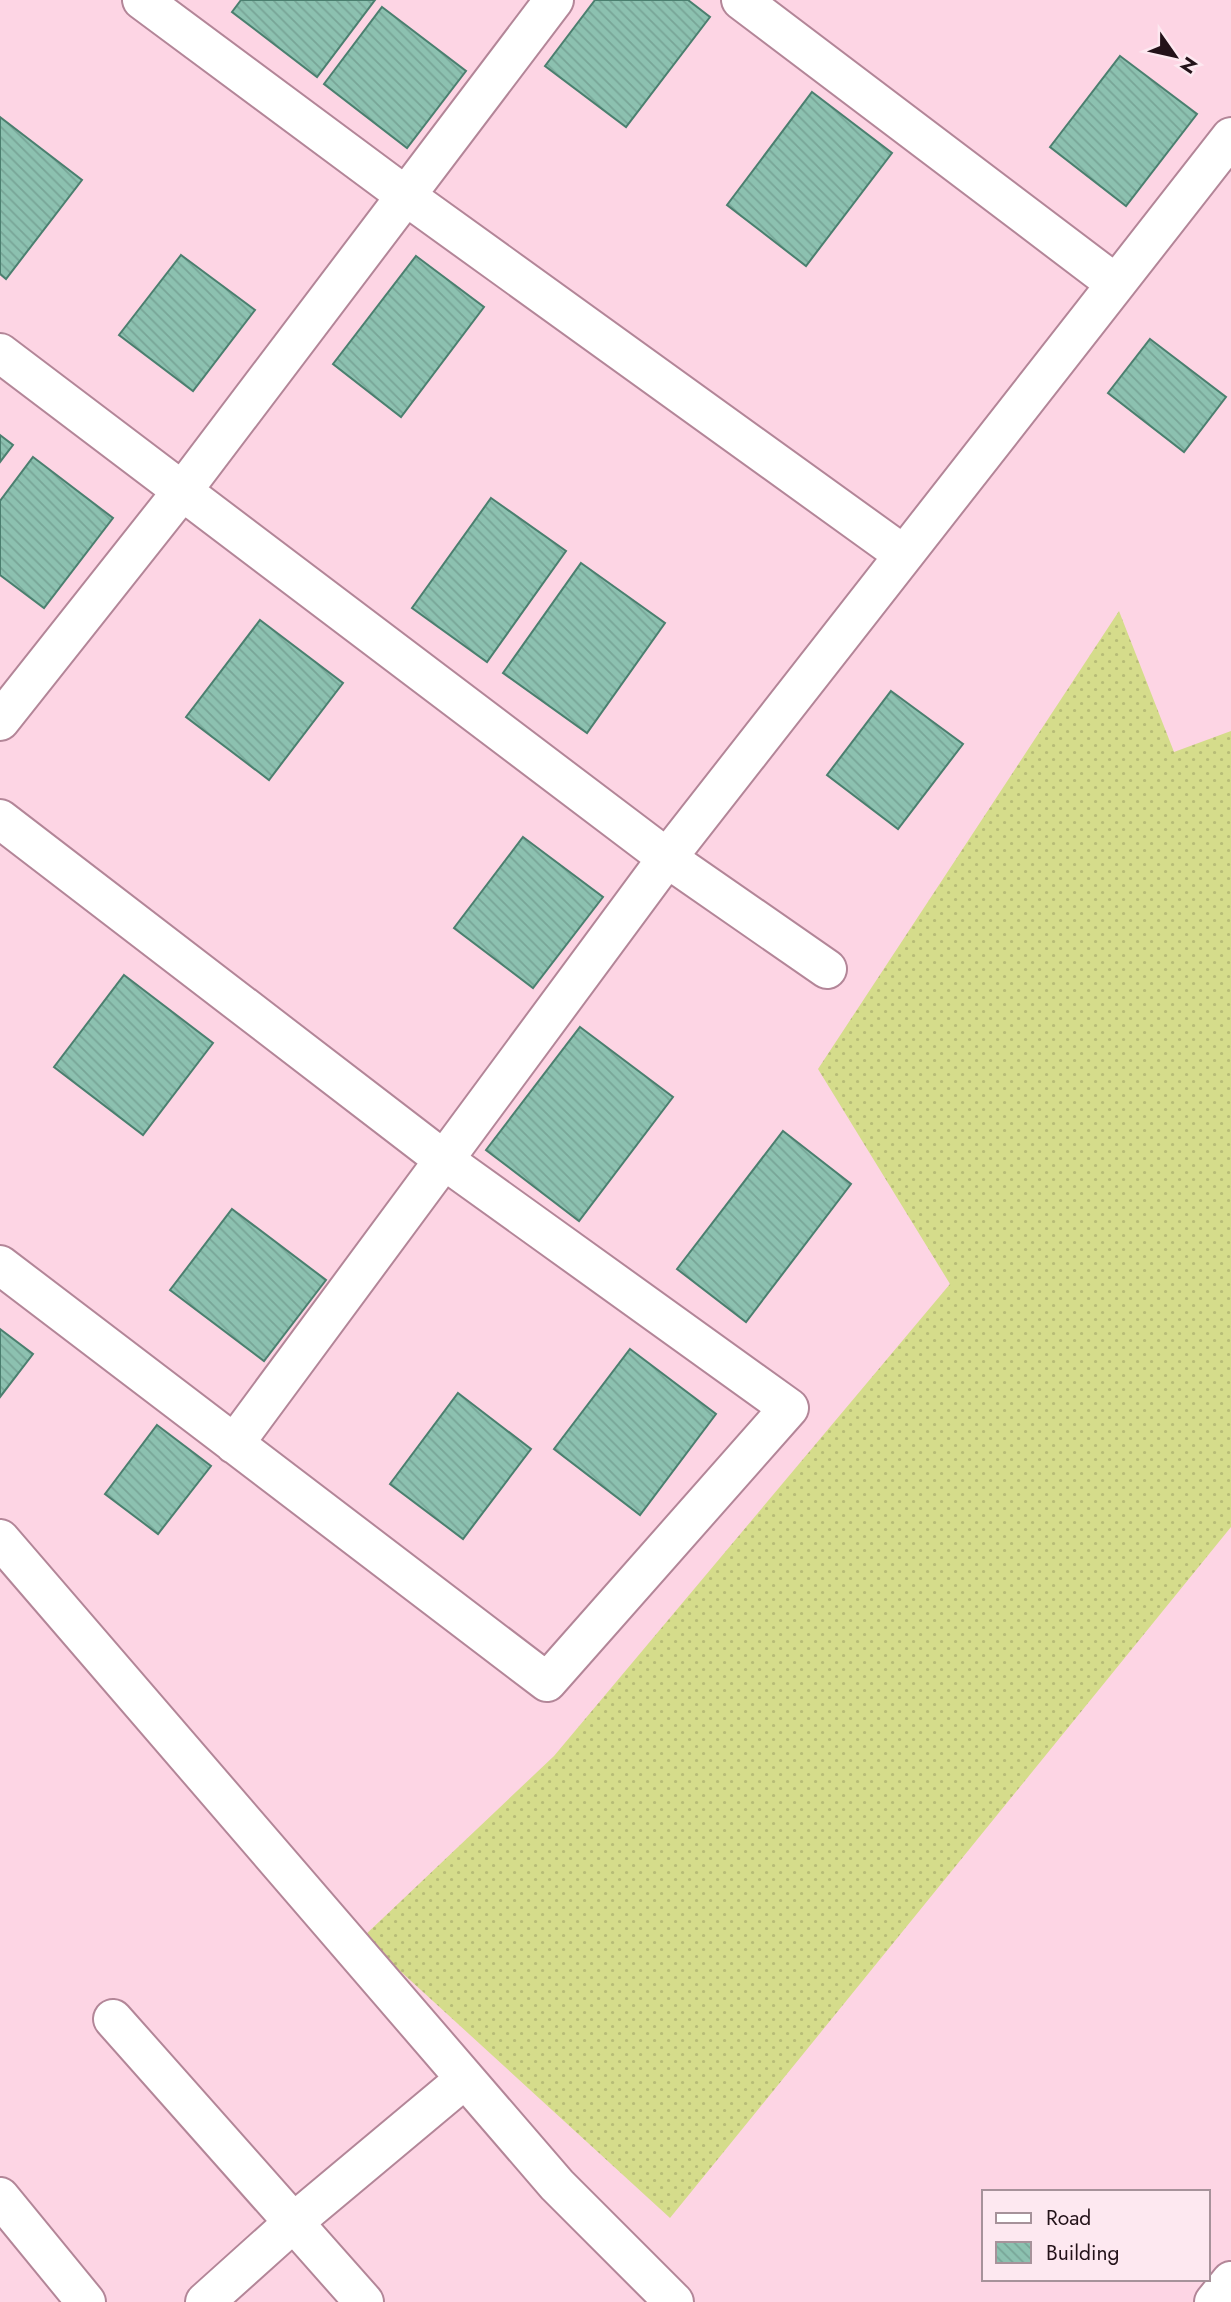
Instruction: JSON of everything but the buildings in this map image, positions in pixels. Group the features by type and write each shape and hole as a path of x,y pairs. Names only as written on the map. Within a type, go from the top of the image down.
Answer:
{"street":[{"path":"142,0 405,196 904,555"},
{"path":"0,721 183,490 554,0"},
{"path":"741,0 1116,284"},
{"path":"234,1444 667,858 1231,137"},
{"path":"0,353 667,858 827,969"},
{"path":"0,819 444,1160 789,1408 547,1682 0,1265"},
{"path":"0,1539 556,2185 674,2302"},
{"path":"113,2019 364,2302"},
{"path":"205,2302 294,2222 465,2079"},
{"path":"0,2197 86,2302"},
{"path":"1214,2302 1231,2281"}],"green space":[{"path":"1119,611 1174,752 1231,731 1231,1527 670,2218 363,1937 554,1756 950,1284 818,1069"}]}
